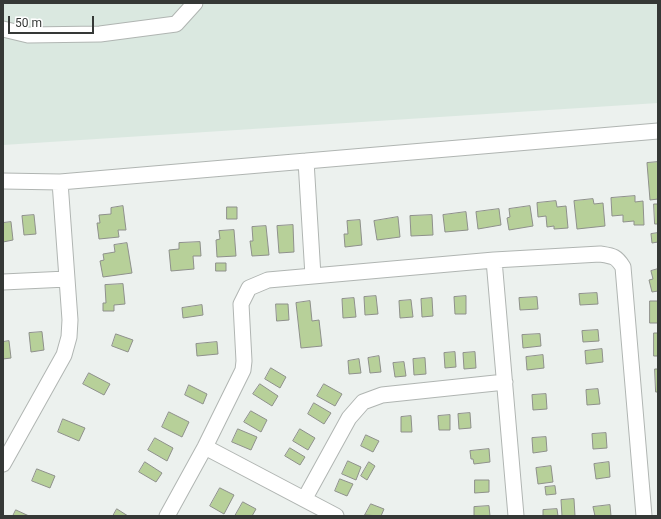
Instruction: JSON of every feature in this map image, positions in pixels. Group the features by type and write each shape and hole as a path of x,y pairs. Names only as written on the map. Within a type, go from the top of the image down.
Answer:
{"street":[{"path":"3,29 28,35 100,34 176,24 195,3"},
{"path":"3,181 60,182 658,131"},
{"path":"306,160 313,276"},
{"path":"3,464 64,355 69,338 70,320 60,182"},
{"path":"167,516 205,447 243,370 244,361 241,304 249,288 268,280 494,260 600,254 612,256 618,259 623,267 644,516"},
{"path":"494,260 516,516"},
{"path":"3,282 67,279"},
{"path":"305,498 349,418 363,402 382,395 504,382"},
{"path":"205,447 305,498 336,516"}],"shaded area":[{"path":"3,3 658,3 658,103 3,145"}],"building":[{"path":"658,162 658,199 650,200 647,163"},
{"path":"635,196 635,202 643,201 644,225 634,225 634,221 623,222 623,215 612,216 611,198"},
{"path":"593,199 594,204 603,203 605,226 577,229 574,201"},
{"path":"556,201 557,207 566,206 568,228 554,229 554,226 547,227 546,216 538,217 537,203"},
{"path":"654,204 658,204 658,224 655,224"},
{"path":"123,206 126,230 118,230 119,237 99,239 97,223 100,223 99,215 111,214 111,208"},
{"path":"530,206 533,226 509,230 507,218 510,217 509,209"},
{"path":"227,207 237,207 237,219 227,219"},
{"path":"499,209 501,225 478,229 476,212"},
{"path":"466,212 468,230 445,232 443,215"},
{"path":"34,215 36,234 24,235 22,216"},
{"path":"432,215 433,235 411,236 410,216"},
{"path":"398,217 400,237 377,240 374,221"},
{"path":"360,220 362,245 345,247 344,234 348,234 347,221"},
{"path":"11,222 13,240 3,242 3,223"},
{"path":"293,225 294,252 279,253 277,226"},
{"path":"266,226 269,255 252,256 250,241 253,241 252,227"},
{"path":"234,230 236,256 217,257 216,240 220,239 219,231"},
{"path":"658,233 658,242 652,243 651,234"},
{"path":"200,242 201,256 193,256 194,269 171,271 169,250 179,249 179,243"},
{"path":"127,243 132,273 103,277 100,261 104,260 103,254 115,252 114,245"},
{"path":"216,263 226,263 226,271 216,271"},
{"path":"658,269 658,291 652,292 649,280 653,279 651,271"},
{"path":"123,284 125,304 114,305 114,311 103,311 103,303 106,303 105,285"},
{"path":"597,293 598,304 580,305 579,294"},
{"path":"376,296 378,314 365,315 364,297"},
{"path":"466,296 466,314 455,314 454,297"},
{"path":"537,297 538,309 520,310 519,298"},
{"path":"354,298 356,317 343,318 342,299"},
{"path":"432,298 433,316 422,317 421,299"},
{"path":"411,300 413,317 400,318 399,301"},
{"path":"310,301 312,321 319,320 322,346 301,348 296,303"},
{"path":"650,301 658,301 658,323 650,323"},
{"path":"276,304 288,304 289,320 277,321"},
{"path":"202,305 203,315 183,318 182,308"},
{"path":"598,330 599,341 583,342 582,331"},
{"path":"42,332 44,350 31,352 29,333"},
{"path":"654,333 658,333 658,356 654,356"},
{"path":"116,334 133,340 128,352 112,346"},
{"path":"540,334 541,346 523,348 522,335"},
{"path":"9,341 11,358 3,359 3,342"},
{"path":"217,342 218,354 197,356 196,344"},
{"path":"602,349 603,362 586,364 585,351"},
{"path":"455,352 456,367 445,368 444,353"},
{"path":"475,352 476,368 464,369 463,353"},
{"path":"543,355 544,368 527,370 526,357"},
{"path":"379,356 381,372 370,373 368,358"},
{"path":"425,358 426,374 414,375 413,359"},
{"path":"359,359 361,373 349,374 348,361"},
{"path":"404,362 406,376 395,377 393,363"},
{"path":"271,368 286,377 280,388 265,379"},
{"path":"655,369 658,369 658,392 656,392"},
{"path":"89,373 110,384 104,395 83,384"},
{"path":"260,384 278,396 272,406 253,394"},
{"path":"324,384 342,394 335,406 317,396"},
{"path":"189,385 207,394 203,404 185,395"},
{"path":"598,389 600,404 587,405 586,390"},
{"path":"546,394 547,409 533,410 532,395"},
{"path":"314,403 331,413 324,424 308,414"},
{"path":"251,411 267,420 261,432 244,422"},
{"path":"169,412 189,422 182,437 162,427"},
{"path":"470,413 471,428 459,429 458,414"},
{"path":"450,415 450,430 439,430 438,416"},
{"path":"411,416 412,432 401,432 401,417"},
{"path":"63,419 85,428 79,441 58,432"},
{"path":"238,429 257,437 251,450 232,442"},
{"path":"300,429 315,438 308,450 293,441"},
{"path":"606,433 607,448 593,449 592,434"},
{"path":"366,435 379,441 373,452 361,446"},
{"path":"546,437 547,451 533,453 532,438"},
{"path":"155,438 173,448 167,461 148,450"},
{"path":"290,448 305,457 300,465 285,456"},
{"path":"489,449 490,462 474,464 473,459 471,459 470,451"},
{"path":"348,461 361,467 356,480 342,474"},
{"path":"145,462 162,473 156,482 139,472"},
{"path":"369,462 375,466 367,480 361,476"},
{"path":"609,462 610,477 596,479 594,464"},
{"path":"551,466 553,482 538,484 536,468"},
{"path":"37,469 55,476 50,488 32,481"},
{"path":"340,479 353,484 347,496 335,491"},
{"path":"475,480 489,480 489,492 475,493"},
{"path":"555,486 556,494 546,495 545,487"},
{"path":"220,488 234,495 224,514 210,506"},
{"path":"574,499 575,516 562,516 561,500"},
{"path":"243,502 256,509 252,516 235,516"},
{"path":"371,504 384,509 381,516 365,515"},
{"path":"610,505 611,516 595,516 593,507"},
{"path":"489,506 490,516 474,516 474,507"},
{"path":"117,509 128,516 113,516"},
{"path":"557,509 558,516 543,516 543,510"},
{"path":"16,510 29,516 13,516"}]}
